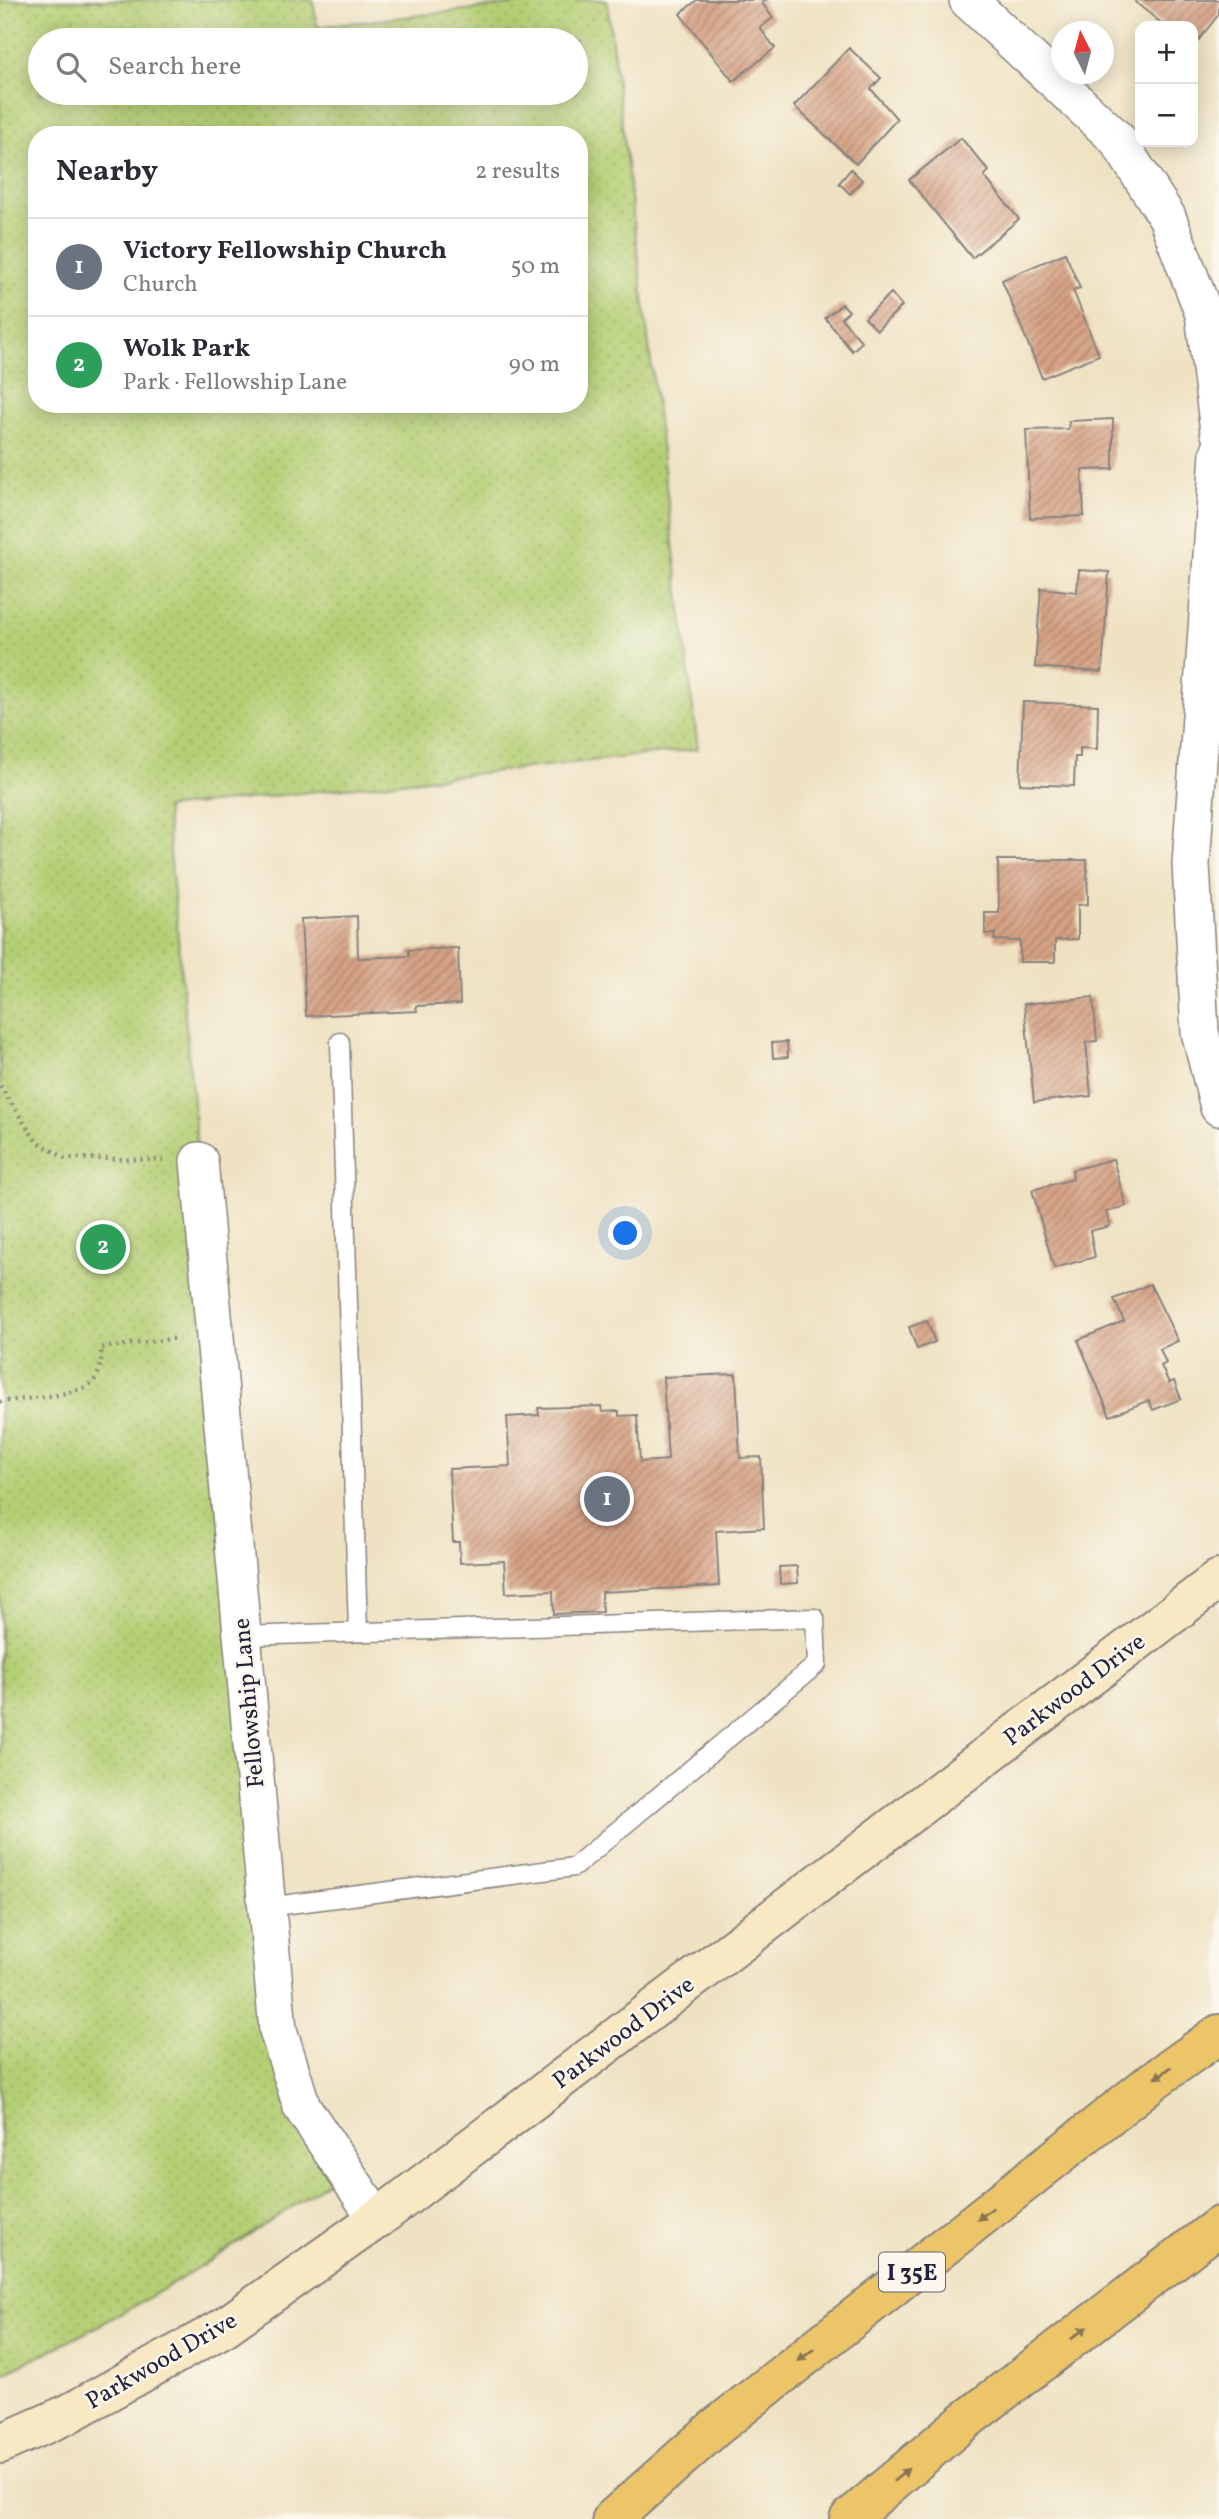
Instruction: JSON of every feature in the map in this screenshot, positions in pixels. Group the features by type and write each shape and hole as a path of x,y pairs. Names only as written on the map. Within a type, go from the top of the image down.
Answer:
{"highway":[{"name":"I 35E","path":"612,2519 716,2427 1153,2081 1219,2034"},
{"path":"849,2519 962,2423 1219,2226"}],"street":[{"path":"968,0 1117,139 1167,217 1204,314 1219,431"},
{"path":"1219,453 1192,864 1200,1032 1219,1107"},
{"name":"Fellowship Lane","path":"199,1161 278,2030 302,2107 377,2219"},
{"name":"Parkwood Drive","path":"0,2444 68,2414 223,2328 377,2219 1219,1579"}],"lane":[{"path":"340,1042 358,1632"},
{"path":"242,1636 815,1618 817,1664 574,1867 267,1907"}],"path":[{"path":"0,1086 36,1142 65,1158 199,1161"},
{"path":"0,1402 85,1387 92,1382 102,1363 101,1348 215,1333"}],"green space":[{"path":"0,0 313,0 317,27 554,0 607,0 698,749 166,808 278,2030 342,2171 176,2282 0,2375"}],"building":[{"path":"697,0 766,0 762,3 773,18 760,28 775,48 733,81 680,14"},
{"path":"1219,0 1219,14 1198,41 1198,21 1159,21 1135,2"},
{"path":"849,48 881,78 871,89 897,119 856,164 794,106"},
{"path":"961,138 989,171 984,176 1019,219 972,258 909,180"},
{"path":"851,169 862,180 850,194 839,183"},
{"path":"1065,253 1080,288 1073,290 1099,355 1042,378 1002,280"},
{"path":"891,293 902,306 877,330 865,318"},
{"path":"842,304 849,311 841,318 862,342 852,351 825,318"},
{"path":"1113,419 1113,469 1082,470 1084,516 1030,518 1026,430 1068,429 1069,421"},
{"path":"1079,570 1109,572 1102,672 1035,667 1041,588 1077,592"},
{"path":"1023,702 1098,705 1097,749 1080,748 1080,757 1075,757 1074,786 1020,784"},
{"path":"998,860 1087,860 1088,904 1078,905 1078,939 1055,940 1055,962 1020,962 1020,941 994,940 995,934 985,934 985,913 999,913"},
{"path":"357,916 358,958 409,956 409,950 458,948 460,1004 416,1006 417,1011 306,1016 301,919"},
{"path":"1093,997 1097,1041 1086,1042 1091,1096 1034,1102 1024,1004"},
{"path":"787,1042 788,1057 773,1058 772,1043"},
{"path":"1113,1159 1126,1206 1106,1212 1110,1226 1090,1231 1095,1257 1054,1268 1032,1190 1073,1179 1072,1170"},
{"path":"1150,1284 1178,1341 1160,1349 1166,1363 1161,1366 1169,1383 1174,1381 1181,1399 1153,1410 1149,1400 1110,1416 1078,1340 1124,1321 1114,1299"},
{"path":"927,1321 935,1342 917,1349 909,1327"},
{"path":"736,1374 740,1458 761,1457 764,1528 716,1531 719,1586 601,1592 602,1612 554,1614 553,1591 506,1593 504,1561 460,1563 459,1542 453,1542 449,1469 510,1466 507,1417 539,1415 538,1408 601,1406 602,1412 619,1411 619,1416 637,1415 640,1462 668,1460 663,1377"},
{"path":"797,1566 798,1583 780,1584 779,1567"}],"place":[{"name":"Wolk Park","path":"103,1247"},
{"name":"Victory Fellowship Church","path":"607,1499"}]}
